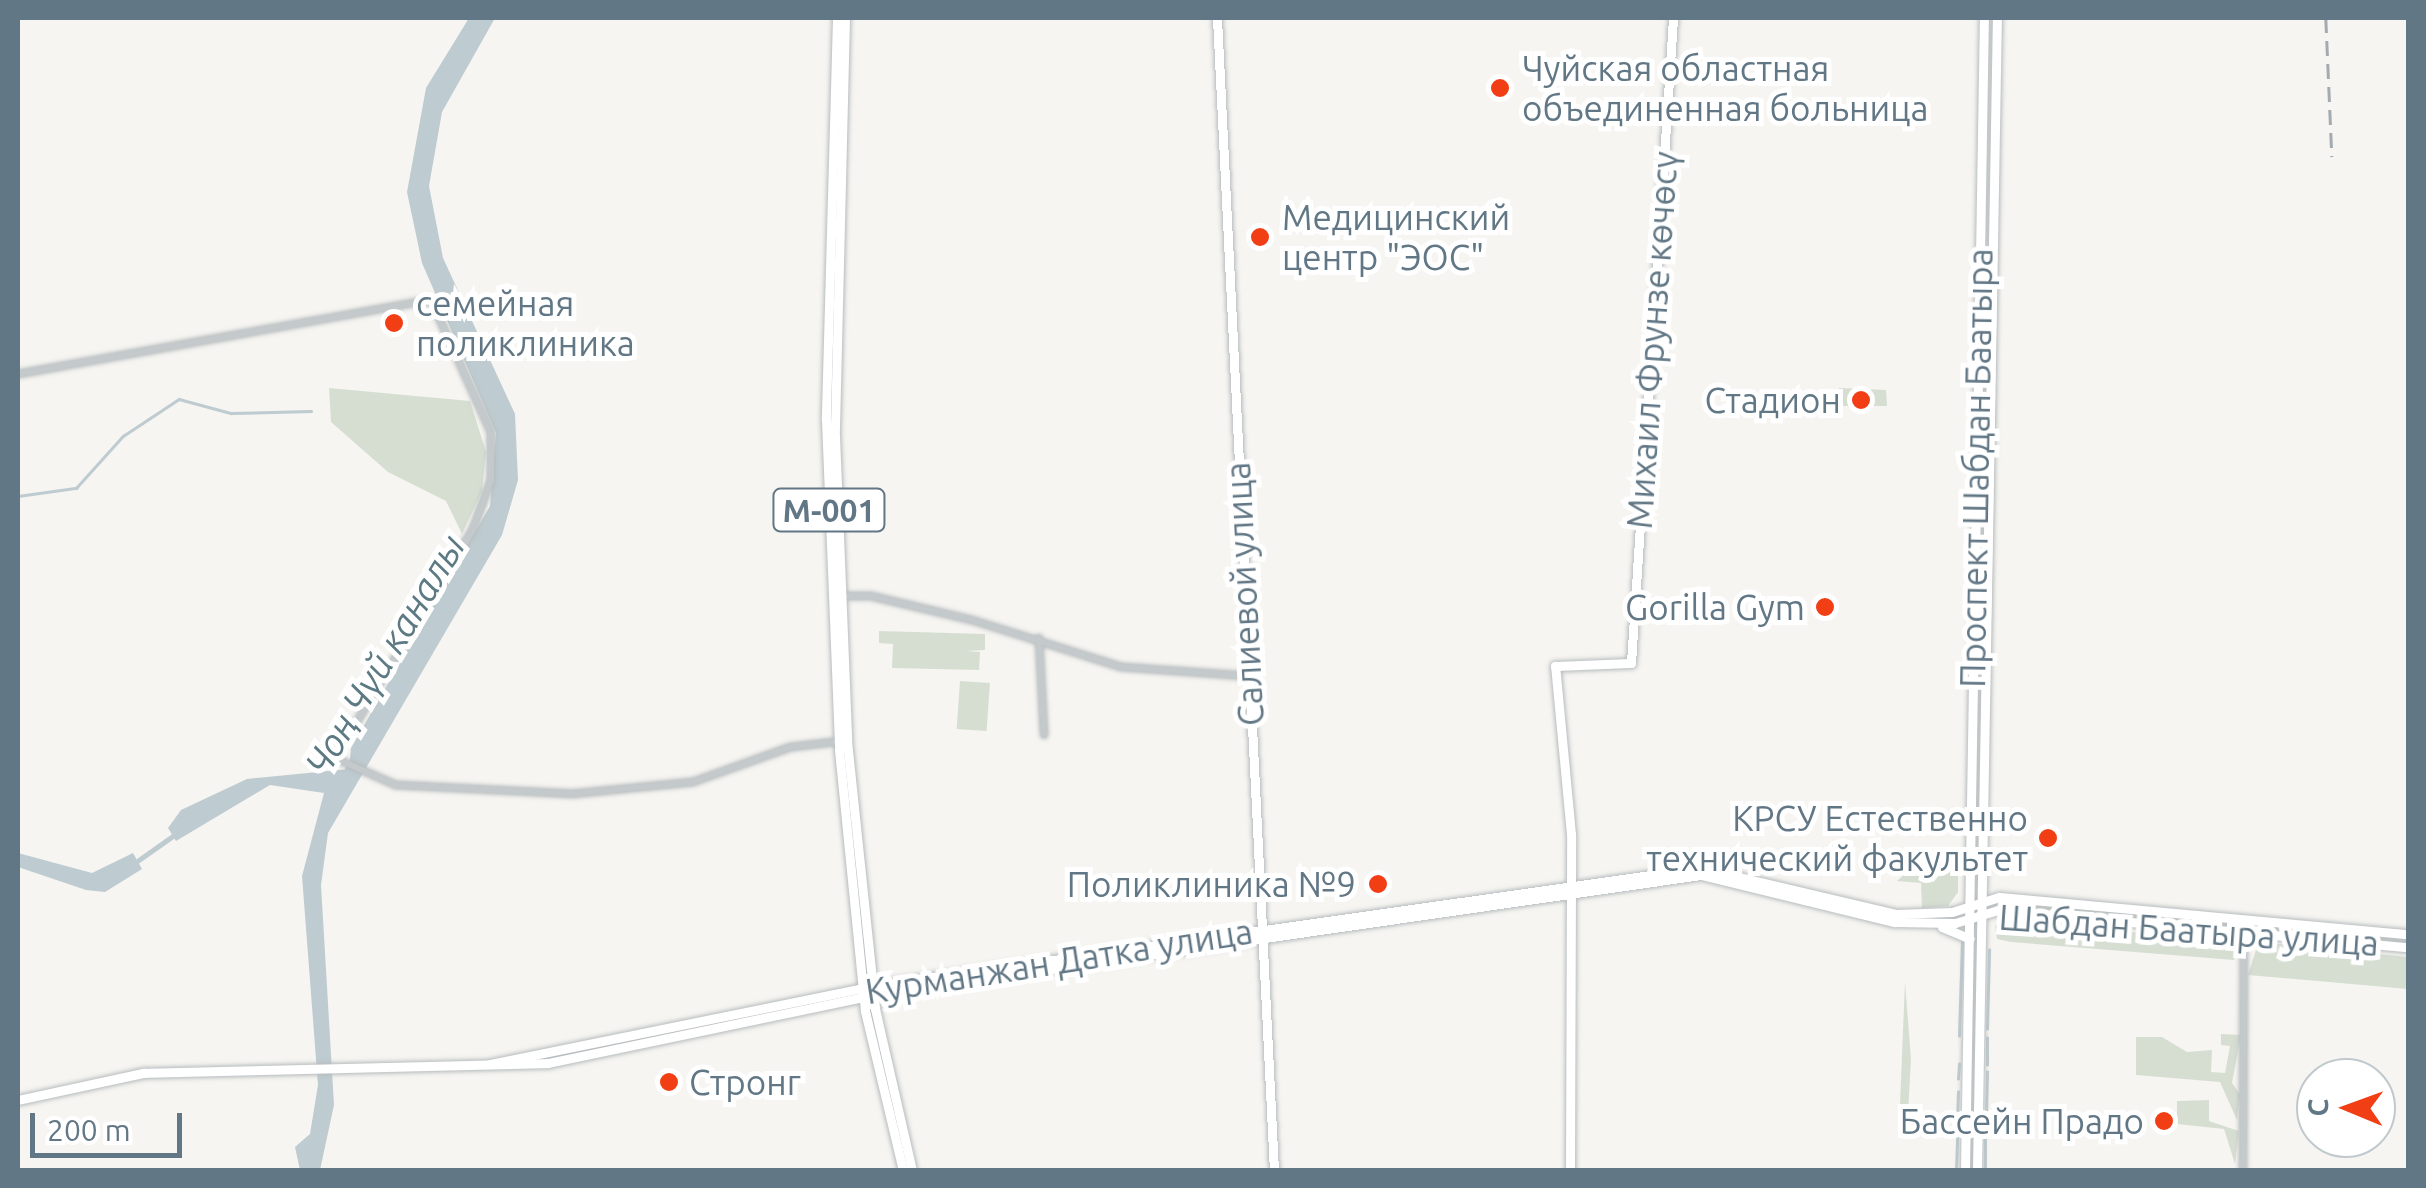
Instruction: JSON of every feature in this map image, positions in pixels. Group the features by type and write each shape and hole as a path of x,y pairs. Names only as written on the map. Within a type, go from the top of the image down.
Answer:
{"main road":[{"name":"М-001","path":"837,18 826,420 843,741 868,994 904,1170"},
{"name":"М-001","path":"837,596 834,436 845,18"},
{"name":"Салиевой улица","path":"1217,18 1274,1170"},
{"name":"Михаил Фрунзе көчөсү","path":"1572,887 1554,666 1631,663 1672,18"},
{"name":"Проспект Шабдан Баатыра","path":"1976,916 1984,18"},
{"name":"Проспект Шабдан Баатыра","path":"1976,901 1996,18"},
{"path":"1983,65 1995,65"},
{"path":"1982,86 1995,86"},
{"path":"1979,268 1992,268"},
{"name":"Курманжан Датка улица","path":"18,1100 142,1073 490,1064 868,994 1706,868 1896,914 1976,901"},
{"name":"Курманжан Датка улица","path":"1572,887 1716,876 1859,915 1929,924 1976,916"},
{"path":"1570,1170 1572,887"},
{"name":"Шабдан Баатыра улица","path":"1976,901 2408,934"},
{"path":"1966,1170 1970,939 1976,916"},
{"path":"1976,916 1976,1170"},
{"name":"Шабдан Баатыра улица","path":"1976,916 2244,932 2408,947"},
{"path":"1929,924 1966,931 1970,939"},
{"name":"М-001","path":"868,994 912,1170"}],"street":[{"path":"18,374 431,300 491,432 491,480 473,530 338,759 363,773 455,791 640,790 843,741"},
{"path":"837,596 872,596 1039,638 1130,669 1248,676"},
{"path":"1039,638 1044,734"},
{"path":"2243,1170 2244,932"}],"shaded area":[{"path":"469,18 495,18 442,112 429,186 443,258 515,414 518,480 502,535 328,833 321,885 334,1105 320,1170 300,1170 295,1147 310,1134 318,1085 302,876 324,793 270,785 176,841 168,828 181,810 247,779 349,769 351,748 490,506 496,433 422,263 407,192 426,88"},
{"path":"329,388 470,401 486,452 482,491 462,534 446,501 388,472 331,422"},
{"name":"Стадион","path":"1839,388 1886,390 1887,406 1836,406"},
{"path":"879,631 985,634 985,650 967,651 980,652 979,670 892,668 893,644 879,643"},
{"path":"960,681 990,683 987,731 957,729"},
{"path":"18,853 92,873 133,853 142,869 105,892 86,890 18,867"},
{"path":"1918,862 1958,868 1958,892 1948,906 1922,908 1921,883 1897,881"},
{"path":"2001,902 2408,939 2408,944 2001,906"},
{"path":"2005,918 2079,929 2238,938 2234,960 2011,942 1997,939 1995,926"},
{"path":"2249,941 2408,957 2408,989 2248,975 2256,950"},
{"path":"1905,982 1911,1059 1907,1132 1899,1129"},
{"path":"2221,1034 2241,1035 2232,1083 2240,1094 2237,1120 2220,1082 2136,1075 2136,1037 2162,1037 2187,1052 2212,1050 2211,1072 2225,1073 2230,1046 2221,1045"},
{"path":"2209,1100 2209,1121 2239,1131 2235,1164 2224,1129 2177,1124 2177,1101"}],"waterway":[{"path":"18,496 76,488 123,436 179,399 231,413 311,411"},
{"name":"Чоң Чүй каналы","path":"344,774 359,749"},
{"path":"133,864 177,833"},
{"path":"1959,1036 1962,943"},
{"path":"1987,1029 1989,950"},
{"path":"1987,1038 1987,1065"},
{"path":"1958,1079 1959,1064"},
{"path":"1986,1117 1987,1072"},
{"path":"1957,1120 1958,1092"},
{"path":"1985,1132 1985,1170"},
{"path":"1956,1170 1957,1137"}],"railway":[{"path":"2326,18 2332,157"}],"place":[{"name":"Чуйская областная объединенная больница","path":"1500,88"},
{"name":"Медицинский центр \"ЭОС\"","path":"1260,237"},
{"name":"семейная поликлиника","path":"394,323"},
{"name":"Стадион","path":"1861,400"},
{"name":"Gorilla Gym","path":"1825,607"},
{"name":"КРСУ Естественно технический факультет","path":"2048,838"},
{"name":"Поликлиника №9","path":"1378,884"},
{"name":"Стронг","path":"669,1082"},
{"name":"Бассейн Прадо","path":"2164,1121"}]}
